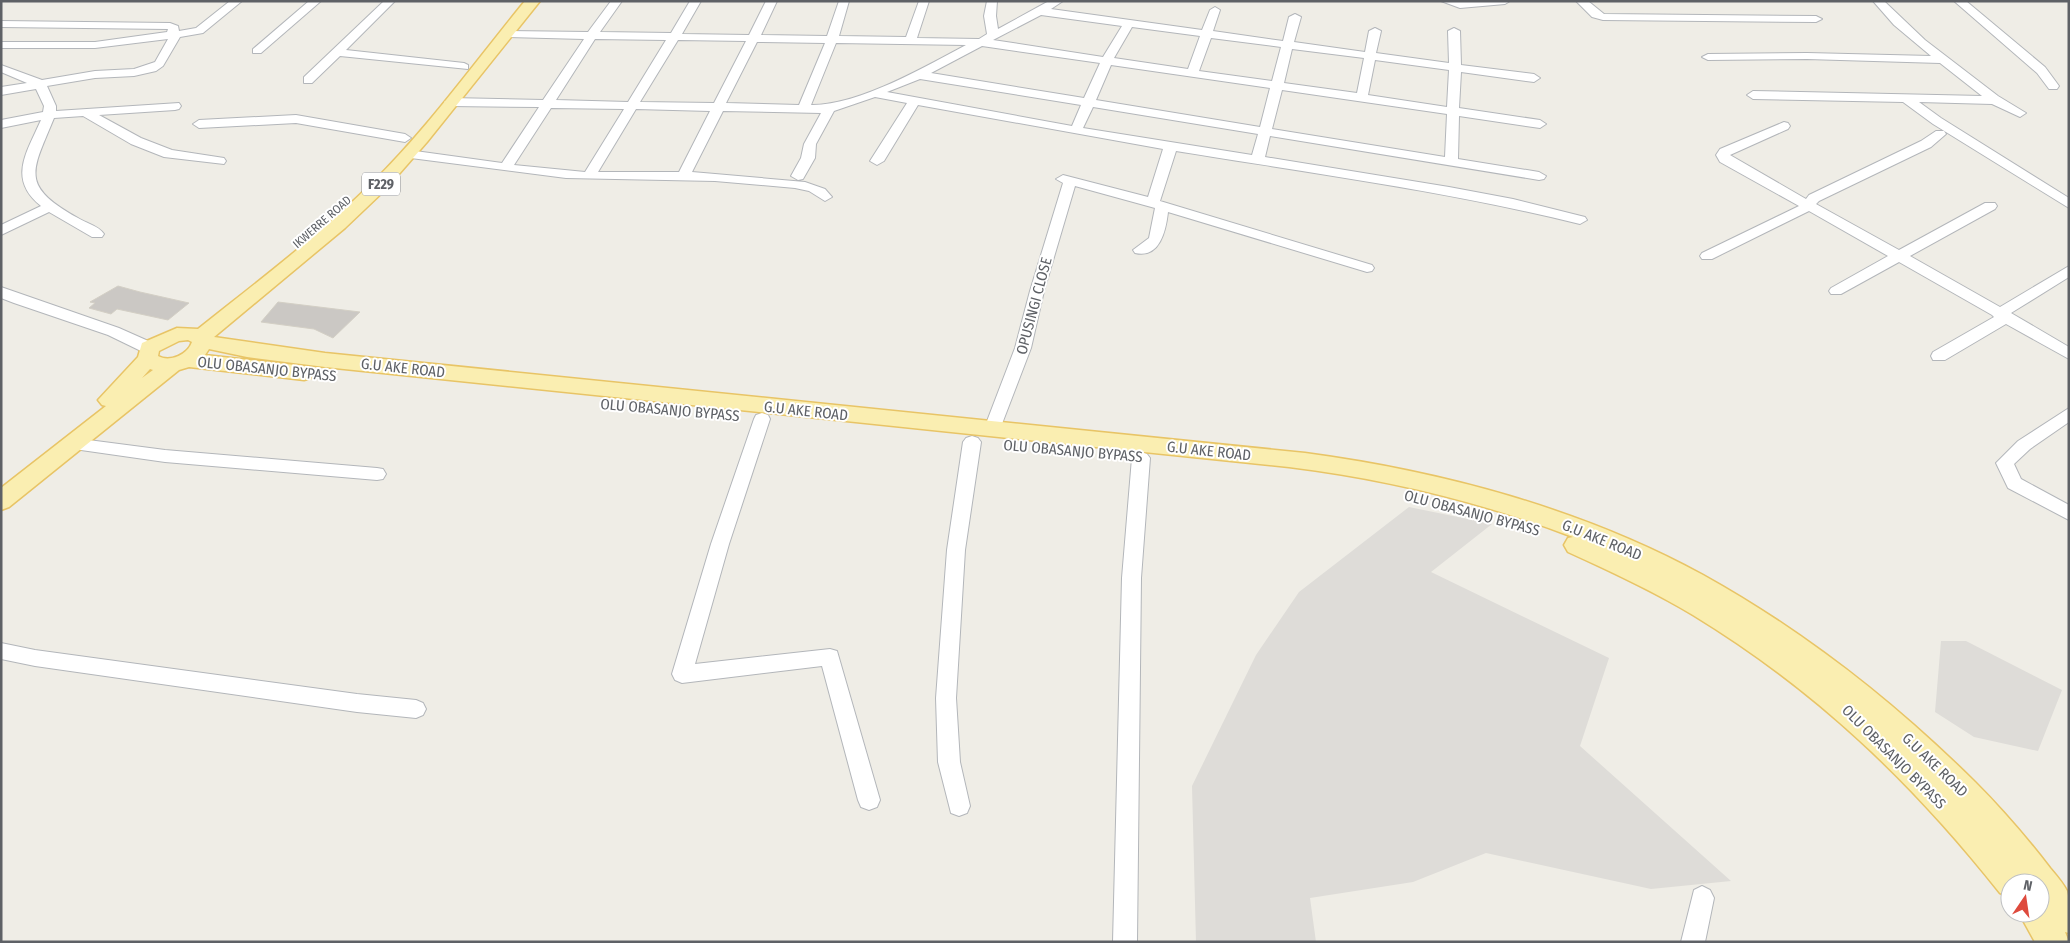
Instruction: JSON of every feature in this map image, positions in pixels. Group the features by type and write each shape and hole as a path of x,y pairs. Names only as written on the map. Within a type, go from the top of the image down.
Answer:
{"main road":[{"name":"F229","path":"406,146 464,67 519,1"},
{"path":"508,34 506,32 508,26 528,1"},
{"name":"F229","path":"1,486 108,400 149,354 171,337 196,337 339,224 406,146 450,102 534,1"},
{"name":"F229","path":"1,501 179,362 199,350 196,337"},
{"name":"G.U AKE ROAD","path":"196,337 248,350 311,358 699,400 1314,462 1425,484 1528,512 1571,526 1631,550 1681,574 1776,632 1871,704 1952,780 1999,829 2052,901 2069,918"},
{"name":"OLU OBASANJO BYPASS","path":"149,354 157,365 179,362 762,419 1313,476 1422,497 1508,520 1555,536 1654,580 1696,602 1784,660 1859,719 1952,814 1989,854 2003,873"},
{"path":"2052,901 2054,942"}],"street":[{"path":"1,45 95,45 199,31 237,1"},
{"path":"257,51 316,1"},
{"path":"308,80 390,1"},
{"path":"506,166 592,35 617,1"},
{"path":"588,176 696,1"},
{"path":"684,175 772,1"},
{"path":"803,109 832,39 844,1"},
{"path":"911,40 924,1"},
{"path":"992,1 990,16 993,35"},
{"path":"450,102 545,106 829,109 877,94 919,75 1058,1"},
{"path":"1446,1 1460,5 1505,1"},
{"path":"1581,1 1596,15 1602,17 1816,19"},
{"path":"1878,1 1895,22 1942,60 1996,100 2008,108 2020,112"},
{"path":"1959,1 2041,70 2053,86"},
{"path":"1192,74 1215,10"},
{"path":"1039,11 1205,35 1534,78"},
{"path":"1258,160 1295,17"},
{"path":"1,24 170,26 174,28 173,35 159,64 155,67 144,70 86,76 1,91"},
{"path":"1076,131 1106,62 1128,24"},
{"path":"1362,97 1375,30"},
{"path":"1451,161 1455,67 1454,32"},
{"path":"508,34 980,42 1106,62 1454,110 1540,124"},
{"path":"339,52 464,67"},
{"path":"1708,57 1813,56 1942,60"},
{"path":"1,68 40,84 50,106 49,115 27,171 31,190 48,206 97,234"},
{"path":"919,75 1422,159 1451,161 1539,176"},
{"path":"877,94 1076,131 1171,145 1513,203 1580,220"},
{"path":"1754,95 1996,100"},
{"path":"1906,98 1938,121 2069,204"},
{"path":"877,161 914,100"},
{"path":"1,124 49,115 175,106"},
{"path":"798,176 808,158 810,144 829,109"},
{"path":"85,112 136,141 170,154 219,161"},
{"path":"199,124 296,119 406,146 506,166 588,176 715,176 773,184 815,187 822,191 825,197"},
{"path":"1784,126 1763,134 1723,155 1734,166 1900,257 2069,354"},
{"path":"1707,256 1807,207 1814,198 1926,144 1940,134"},
{"path":"1140,250 1151,247 1156,240 1157,205 1171,145"},
{"name":"OPUSINGI CLOSE","path":"992,429 1024,348 1037,291 1067,180 1157,205"},
{"path":"1157,205 1367,268"},
{"path":"1,231 48,206"},
{"path":"1836,291 1990,206"},
{"path":"1939,356 2003,316 2069,270"},
{"path":"1,292 26,303 100,325 149,354"},
{"path":"2069,414 2024,445 2005,463 2007,472 2014,483 2069,513"},
{"path":"762,419 720,544 682,674 830,657 869,800"},
{"path":"959,806 948,762 946,698 956,550 972,442"},
{"path":"73,444 165,456 377,474"},
{"path":"1125,942 1130,849 1130,601 1134,514 1141,458"},
{"path":"1,651 357,703 416,709"},
{"path":"1692,942 1702,898"}],"shaded area":[{"path":"1409,507 1492,524 1431,572 1609,658 1580,746 1731,881 1651,889 1486,853 1413,882 1310,898 1316,942 1196,942 1192,786 1256,655 1299,592"},
{"path":"1941,641 1966,641 2062,690 2038,751 1974,737 1935,712"}],"building":[{"path":"118,286 189,303 168,320 117,309 111,314 89,308 95,303 90,302"},
{"path":"278,302 360,312 333,338 314,329 261,322"}]}
